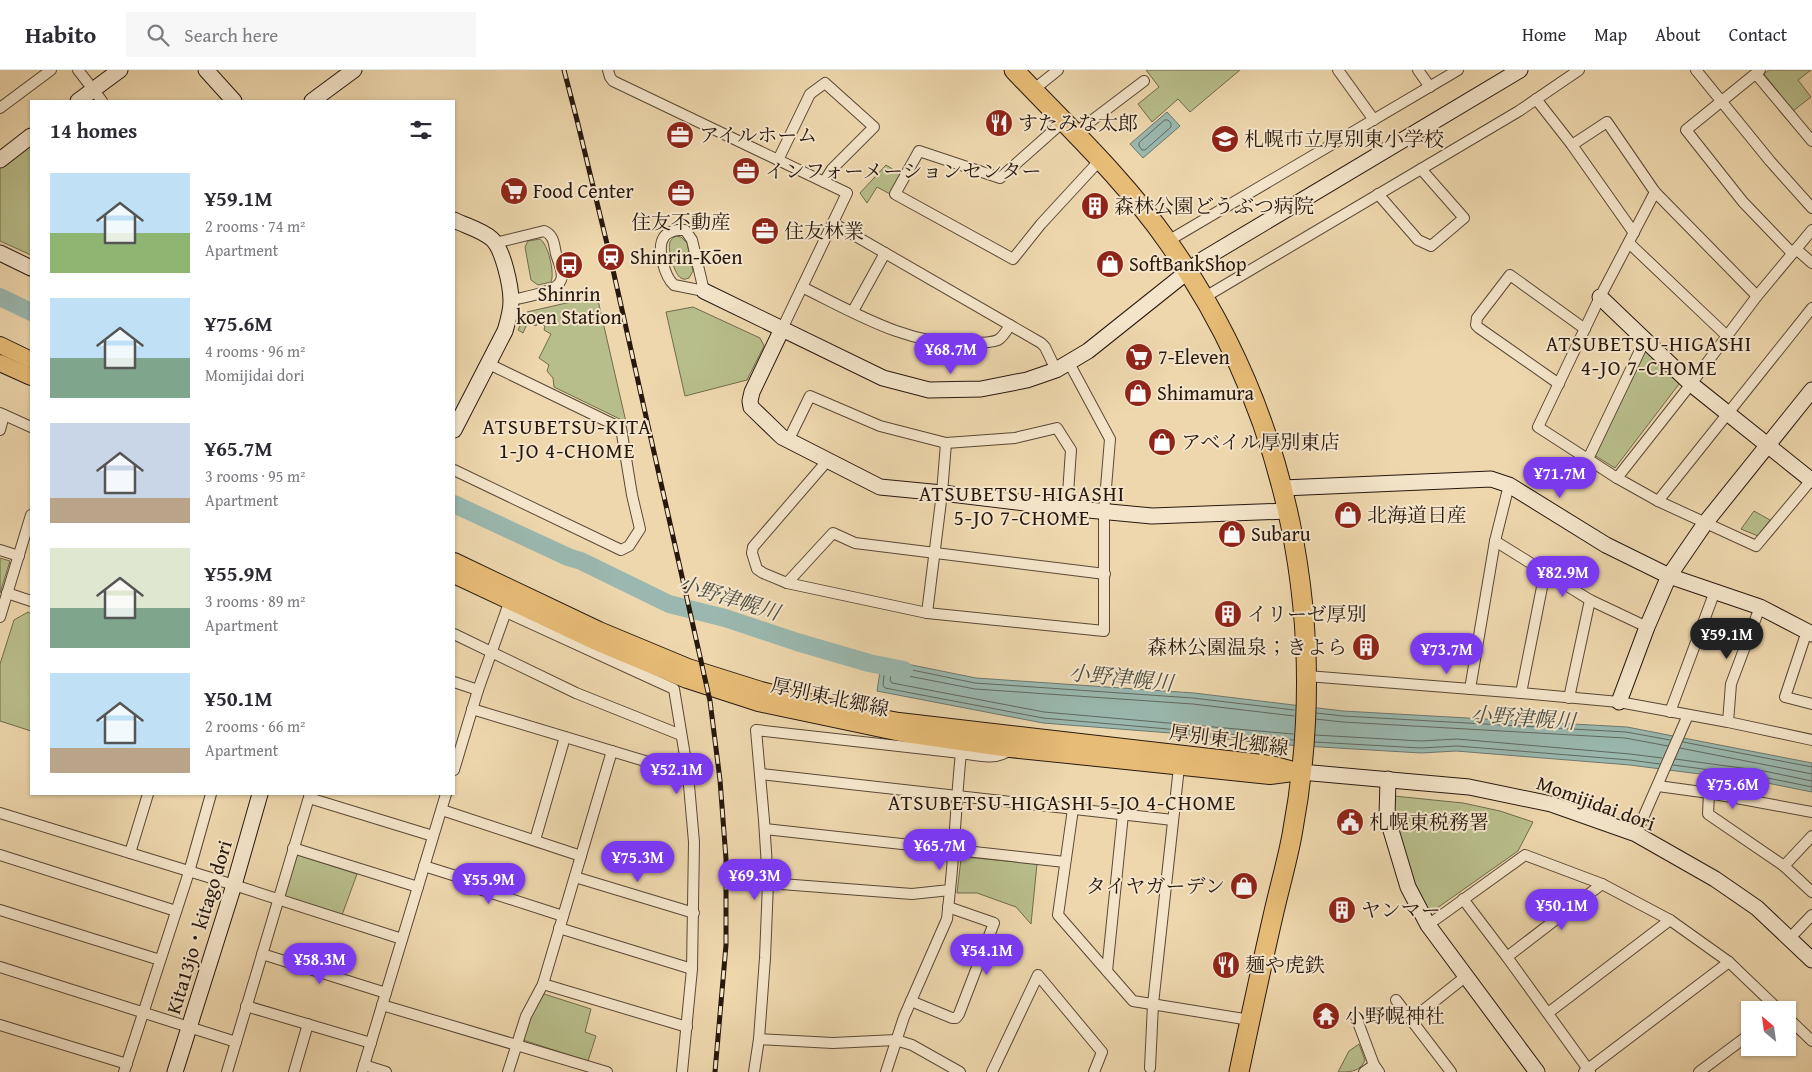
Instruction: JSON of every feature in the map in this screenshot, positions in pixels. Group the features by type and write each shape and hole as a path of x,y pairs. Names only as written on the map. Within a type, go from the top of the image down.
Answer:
{"highway":[{"path":"1014,70 1125,188 1168,241 1205,297 1229,343 1251,392 1270,441 1283,488 1299,566 1307,682 1304,746 1292,836 1239,1072"}],"main road":[{"path":"0,345 30,360"},
{"path":"0,363 30,377"},
{"name":"厚別東北郷線","path":"455,561 599,630 688,667 761,690 836,709 898,721 1271,764 1301,772"},
{"name":"厚別東北郷線","path":"455,576 508,606 687,680 758,703 905,734 1010,749 1270,776 1301,772"}],"street":[{"path":"0,108 51,70"},
{"path":"78,70 98,96"},
{"path":"82,100 98,96 120,70"},
{"path":"206,70 233,100"},
{"path":"313,100 354,70"},
{"path":"608,70 613,81 847,193 752,392 751,407 773,430 788,440 880,487 1152,516 1288,511"},
{"path":"1033,90 1058,70"},
{"path":"1338,70 1374,120"},
{"path":"1418,70 1430,87"},
{"path":"1168,241 1458,70"},
{"path":"704,291 689,234 684,230 667,233 660,248 670,281 680,287 704,291 883,378 929,390 981,389 1027,380 1062,366 1088,351 1202,260 1520,70"},
{"path":"1205,297 1519,111 1579,70"},
{"path":"1696,70 1770,161 1812,208"},
{"path":"1812,141 1758,72 1686,130 1744,202 1794,251 1812,263"},
{"path":"1100,160 1041,224 1013,259 895,194 919,151 1000,178 1069,128 1144,81"},
{"path":"778,160 810,94 825,83 874,127 832,169 824,182"},
{"path":"0,93 9,101"},
{"path":"1536,99 1572,145 1632,238 1728,337"},
{"path":"1572,145 1607,122 1655,192 1757,296"},
{"path":"0,160 30,137"},
{"path":"1378,194 1418,240 1431,246 1464,218 1421,169"},
{"path":"1600,297 1691,384 1812,479 1756,546 1658,501 1617,478 1538,427 1600,297 1655,192"},
{"path":"455,220 485,235 495,243 502,256 512,300 508,322 489,364 455,428"},
{"path":"828,460 753,547 752,553 757,569 763,574 788,583 927,613 1104,631 1104,512 1110,438 1062,366 1043,345 833,223"},
{"path":"1617,478 1728,337 1757,296 1812,230"},
{"path":"495,243 544,231 550,234 554,241 562,276 559,285 551,290 512,300"},
{"path":"0,253 30,268"},
{"path":"853,311 885,253"},
{"path":"1558,384 1479,328 1476,324 1477,318 1510,275 1585,329"},
{"path":"802,287 906,335 943,343 965,344 995,341 1001,337 1010,325"},
{"path":"1658,501 1812,308"},
{"path":"1588,458 1645,340"},
{"path":"455,470 621,550 629,546 640,529 632,495 621,428 489,364"},
{"path":"1619,702 1647,627 1669,576 1706,522 1812,390"},
{"path":"788,440 810,396 880,426 946,443 1015,438 1056,428 1071,450 1067,508"},
{"path":"0,430 2,414 30,427"},
{"path":"927,613 942,493 946,443"},
{"path":"1283,488 1491,479 1509,485 1606,545 1669,576 1760,607 1810,633 1785,697 1812,704"},
{"path":"1470,689 1495,541 1509,485"},
{"path":"0,617 30,518"},
{"path":"788,583 833,533 855,542 934,554 1105,574"},
{"path":"1495,541 1590,600 1647,627"},
{"path":"0,550 19,556"},
{"path":"1521,693 1545,572"},
{"path":"1670,712 1715,591"},
{"path":"8,593 30,601"},
{"path":"1569,698 1590,600"},
{"path":"455,763 459,737 472,709 508,606 674,689 688,774 694,842 692,969 688,1027 682,1072"},
{"path":"1728,722 1732,684 1760,607"},
{"path":"455,634 576,693 682,735"},
{"path":"455,682 478,690"},
{"path":"1307,682 1422,685 1619,702 1812,740"},
{"path":"472,709 688,774"},
{"path":"1636,834 1688,715"},
{"path":"754,1072 759,1038 765,958 768,883 761,774 756,730 961,754 997,756 1005,754 1010,749"},
{"path":"535,840 565,737"},
{"path":"508,1072 526,1016 543,984 612,751"},
{"path":"886,1072 910,1001 947,919 955,849 956,795 961,754"},
{"path":"1150,1068 1153,1004 1179,767"},
{"name":"Momijidai dori","path":"1301,772 1469,786 1551,804 1636,834 1715,879 1757,908 1812,960"},
{"path":"761,774 1173,820"},
{"path":"1388,779 1387,817 1408,887 1428,925 1537,1072"},
{"path":"1658,786 1709,793 1812,812"},
{"path":"1709,793 1708,814 1784,866 1812,892"},
{"path":"130,853 148,795"},
{"path":"0,1025 126,1068 211,795"},
{"name":"Kita13jo・kitago dori","path":"175,1072 234,885 260,795"},
{"path":"386,1072 363,1069 446,795"},
{"path":"226,1072 309,796 433,836"},
{"path":"1074,809 1058,915 1133,1002 1250,1020"},
{"path":"442,810 581,856"},
{"path":"0,813 402,939"},
{"path":"1107,971 1123,814"},
{"path":"765,829 1066,862"},
{"path":"1784,866 1812,836"},
{"path":"293,848 418,887"},
{"path":"1428,925 1525,854 1602,884 1670,920 1729,962 1770,1001"},
{"path":"0,855 176,911"},
{"path":"424,866 459,877 473,887 563,916"},
{"path":"574,877 694,913"},
{"path":"768,883 912,894 950,890"},
{"path":"1507,957 1602,884"},
{"path":"1463,899 1548,1013 1587,1071 1729,962"},
{"path":"910,1001 952,1018 956,1018 959,1014 994,923 948,907"},
{"path":"0,910 160,960"},
{"path":"1790,938 1812,915"},
{"path":"1548,1013 1670,920"},
{"path":"559,928 692,969"},
{"path":"262,954 386,992"},
{"path":"0,967 236,1042"},
{"path":"992,1072 1038,975 1102,1052 1094,1072"},
{"path":"1411,1020 1465,977"},
{"path":"543,984 688,1027"},
{"path":"1396,1000 1451,1072"},
{"path":"382,1005 606,1072"},
{"path":"246,1006 371,1043"},
{"path":"1356,1017 1377,1068 1364,1072"},
{"path":"294,1072 308,1024"},
{"path":"1796,1026 1812,1041"},
{"path":"759,1038 834,1043 883,1039 896,1040 912,1045 953,1070"},
{"path":"1699,1072 1741,1041"}],"green space":[{"path":"1146,70 1240,70 1190,112 1178,99 1152,122 1138,104 1159,87"},
{"path":"1769,70 1811,70 1798,80 1811,97 1793,111 1764,74"},
{"path":"30,145 30,255 0,241 0,167"},
{"path":"886,165 902,175 890,194 877,187 867,203 860,193"},
{"path":"676,236 681,237 687,243 693,271 689,278 686,279 682,279 679,276 671,256 669,245"},
{"path":"540,239 548,252 552,278 551,282 538,285 531,280 525,247 528,241"},
{"path":"597,296 626,422 554,387 553,378 547,371 549,365 539,358 551,334 544,330 545,326 538,322 536,326 528,322 523,333 518,330 527,312"},
{"path":"693,307 760,338 764,346 747,380 685,396 666,312"},
{"path":"1645,350 1679,384 1615,468 1594,455"},
{"path":"1754,511 1770,520 1758,536 1741,529"},
{"path":"0,558 10,561 0,593"},
{"path":"28,612 30,613 30,731 0,721 0,664 14,620"},
{"path":"1394,796 1463,803 1500,811 1533,822 1518,851 1430,913 1410,883 1393,815"},
{"path":"295,854 357,874 342,915 282,896"},
{"path":"965,857 1037,864 1031,924 1016,907 977,893 957,893 961,859"},
{"path":"544,994 591,1009 585,1032 596,1036 588,1061 523,1040 531,1014"},
{"path":"1359,1044 1365,1060 1363,1064 1354,1071 1338,1072 1349,1051"}],"water":[{"path":"1167,112 1180,126 1143,158 1130,144"},
{"path":"882,659 976,678 1194,693 1343,711 1627,727 1812,763 1812,792 1762,782 1630,765 1456,751 1421,753 1271,744 1183,734 1043,723 877,691"}],"waterway":[{"name":"小野津幌川","path":"0,297 30,312"},
{"name":"小野津幌川","path":"455,504 568,557 581,561 669,604 725,618 869,663 904,670"}],"railway":[{"path":"564,70 609,252 710,701 720,780 726,859 726,945 715,1072"}],"place":[{"name":"すたみな太郎","path":"999,123"},
{"name":"アイルホーム","path":"680,135"},
{"name":"札幌市立厚別東小学校","path":"1225,139"},
{"name":"インフォーメーションセンター","path":"746,171"},
{"name":"Food Center","path":"514,191"},
{"name":"住友不動産","path":"681,193"},
{"name":"森林公園どうぶつ病院","path":"1095,206"},
{"name":"住友林業","path":"765,231"},
{"name":"Shinrin-Kōen","path":"611,257"},
{"name":"SoftBankShop","path":"1110,264"},
{"name":"Shinrin koen Station","path":"569,265"},
{"name":"7-Eleven","path":"1139,357"},
{"name":"Shimamura","path":"1138,393"},
{"name":"アベイル厚別東店","path":"1162,442"},
{"name":"北海道日産","path":"1348,515"},
{"name":"Subaru","path":"1232,534"},
{"name":"イリーゼ厚別","path":"1228,614"},
{"name":"森林公園温泉；きよら","path":"1366,647"},
{"name":"札幌東税務署","path":"1350,822"},
{"name":"タイヤガーデン","path":"1244,886"},
{"name":"ヤンマー","path":"1342,910"},
{"name":"麺や虎鉄","path":"1226,965"},
{"name":"小野幌神社","path":"1326,1016"}],"district":[{"name":"ATSUBETSU-HIGASHI 4-JO 7-CHOME","path":"1649,356"},
{"name":"ATSUBETSU-KITA 1-JO 4-CHOME","path":"567,439"},
{"name":"ATSUBETSU-HIGASHI 5-JO 7-CHOME","path":"1022,506"},
{"name":"ATSUBETSU-HIGASHI 5-JO 4-CHOME","path":"1062,803"}]}
